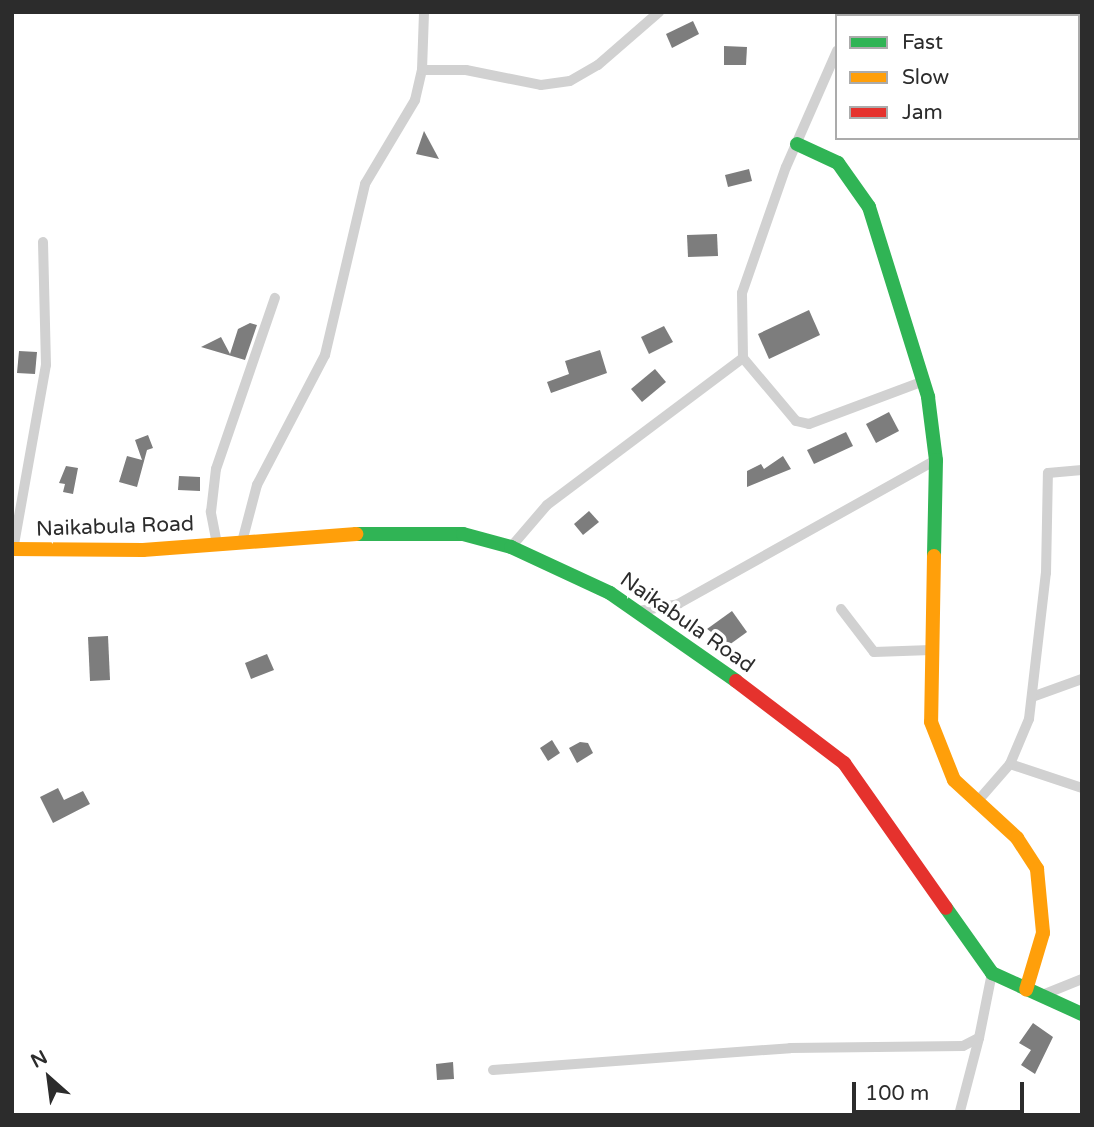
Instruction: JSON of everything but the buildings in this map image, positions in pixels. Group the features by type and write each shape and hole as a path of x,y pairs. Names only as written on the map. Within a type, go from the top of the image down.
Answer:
{"street":[{"path":"242,542 257,485 325,355 365,184 411,109 422,70 424,12"},
{"path":"422,70 561,83 590,72 659,12"},
{"path":"835,56 797,144 742,293 743,358 788,412 809,424 923,381"},
{"path":"797,144 838,163 864,197 923,381 936,460 931,650 935,742 954,780 1017,838 1040,879 1043,933 1033,993 1082,979"},
{"path":"13,550 46,365 43,242"},
{"path":"218,544 211,512 216,469 275,298"},
{"path":"511,547 547,506 743,358"},
{"path":"639,611 678,604 936,460"},
{"path":"976,803 1010,764 1032,696 1047,564 1048,473 1082,470"},
{"name":"Naikabula Road","path":"13,550 51,553 402,530 463,534 511,547 639,611 844,763 992,973 1082,1014"},
{"path":"841,609 874,652 931,650"},
{"path":"1032,696 1082,678"},
{"path":"1010,764 1082,788"},
{"path":"959,1115 992,973"},
{"path":"493,1070 790,1048 963,1046 979,1038"}],"traffic: fast":[{"path":"797,144 838,163 869,207 928,397 936,460 934,556"},
{"path":"356,534 463,534 511,547 610,593 736,681"},
{"path":"946,908 992,973 1082,1014"}],"traffic: slow":[{"path":"12,549 143,550 356,534"},
{"path":"934,556 931,722 954,780 1017,838 1037,869 1043,933 1026,990"}],"traffic: jam":[{"path":"736,681 844,763 946,908"}]}
